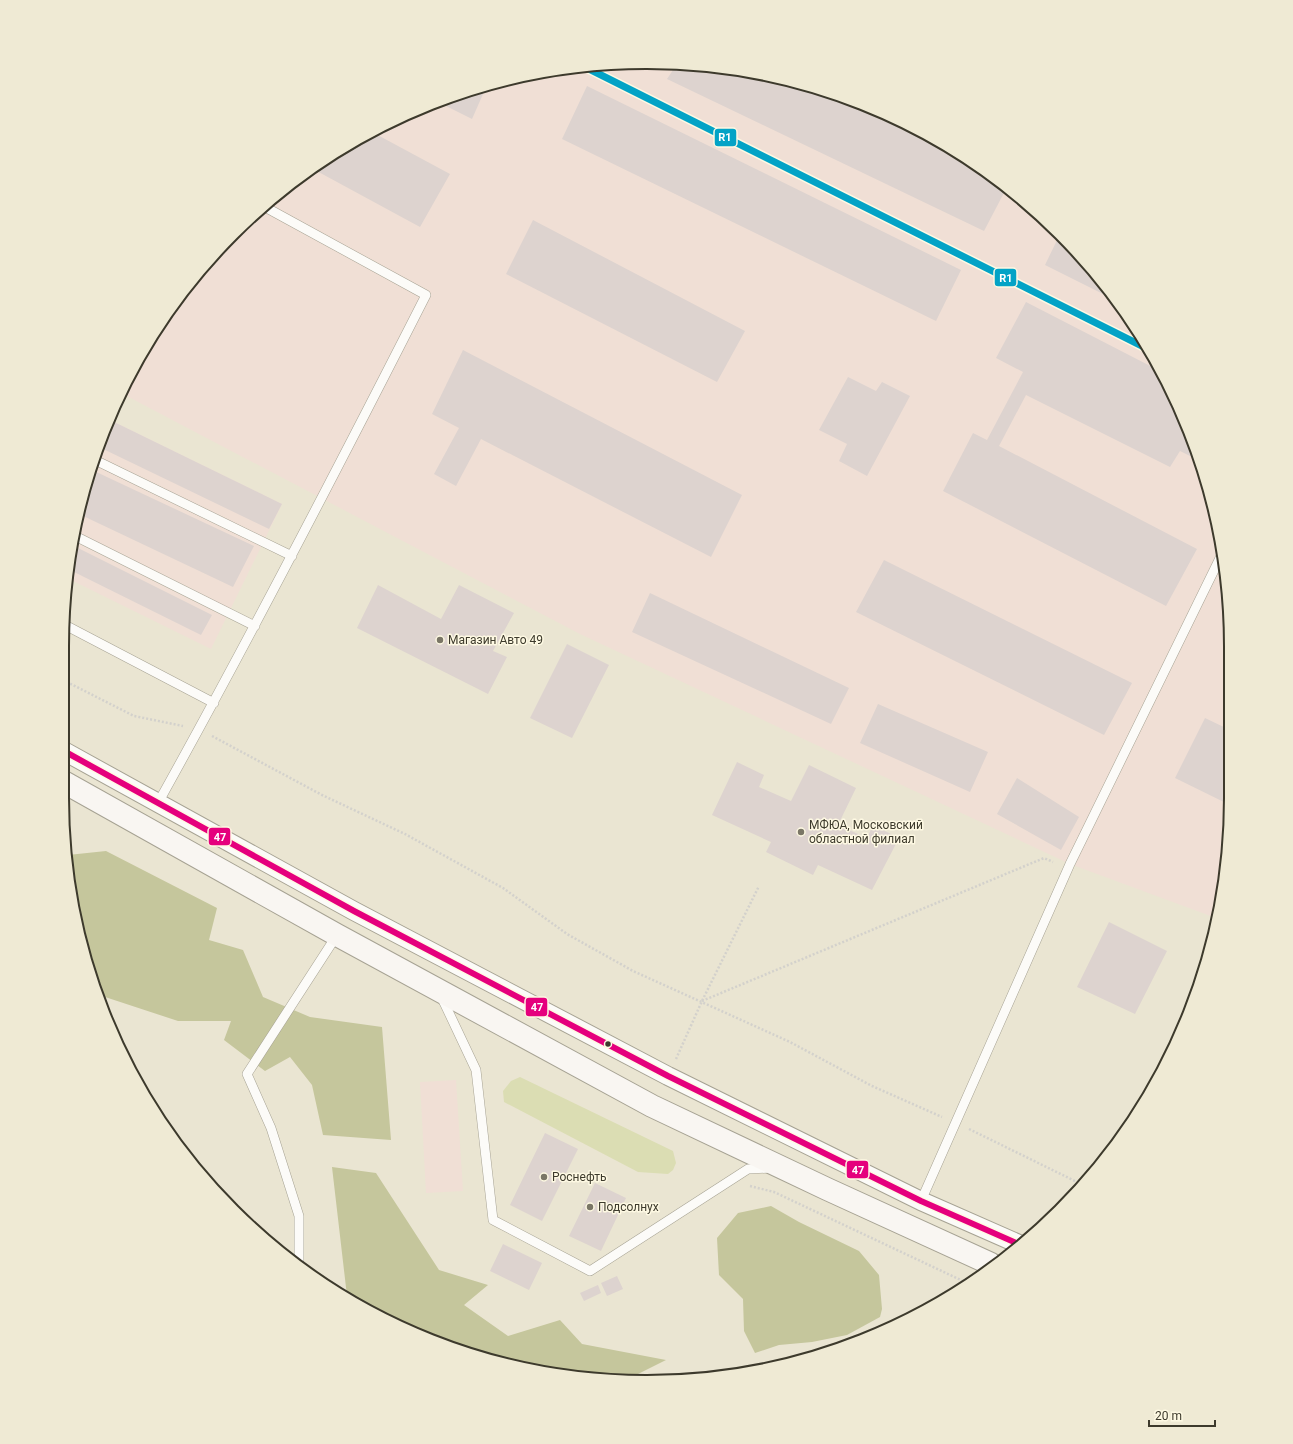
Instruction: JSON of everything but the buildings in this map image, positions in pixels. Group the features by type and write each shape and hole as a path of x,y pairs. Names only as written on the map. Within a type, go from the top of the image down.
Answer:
{"main road":[{"path":"69,785 337,935 652,1106 782,1168 988,1263"}],"street":[{"path":"69,754 354,911 668,1076 921,1201 1015,1242"}],"lane":[{"path":"158,803 214,703 292,556 426,294 270,209"},
{"path":"100,462 292,556"},
{"path":"79,538 255,626"},
{"path":"921,1201 1067,869 1218,563"},
{"path":"70,627 214,703"},
{"path":"299,1259 299,1216 271,1128 247,1074 337,935"},
{"path":"438,990 476,1070 493,1220 590,1271 748,1169 782,1168"}],"path":[{"path":"69,683 134,716 199,730 322,794 405,834 503,888 567,934 634,971 790,1042 872,1086 955,1123 1077,1182"},
{"path":"702,1001 1044,858 1067,869"},
{"path":"668,1076 702,1001 759,886"},
{"path":"725,1184 744,1184 774,1192 962,1281"}],"shaded area":[{"path":"609,70 684,70 722,74 768,82 889,123 935,146 967,166 998,188 1055,238 1105,295 1127,326 1147,358 1180,426 1204,497 1213,534 1223,609 1223,835 1219,873 1211,916 1070,864 580,634 127,396 146,358 188,295 212,266 238,238 295,188 358,146 426,113 461,100 534,80 571,74"},
{"path":"115,422 282,504 211,649 73,581 80,534 89,497 100,461"},
{"path":"456,1080 463,1191 426,1193 420,1082"}],"green space":[{"path":"106,851 217,908 209,940 243,950 263,997 310,1017 382,1027 391,1140 323,1135 312,1085 290,1057 265,1071 224,1040 231,1021 178,1021 105,997 89,947 80,910 72,855"},
{"path":"520,1077 673,1151 676,1163 673,1170 668,1174 638,1172 504,1102 503,1091 511,1081"},
{"path":"332,1167 376,1173 439,1270 488,1285 464,1305 508,1336 560,1320 582,1344 666,1360 637,1375 609,1374 534,1364 461,1344 426,1331 391,1315 346,1291"},
{"path":"771,1206 799,1222 859,1251 879,1275 882,1309 880,1317 847,1335 812,1342 779,1345 755,1353 744,1331 743,1299 719,1275 717,1238 738,1213"}],"transit line":[{"name":"R1","path":"594,72 1138,344"},
{"name":"47","path":"69,754 354,911 668,1076 921,1201 1015,1242"}],"place":[{"name":"Магазин Авто 49","path":"440,640"},
{"name":"МФЮА, Московский областной филиал","path":"801,832"},
{"name":"Роснефть","path":"544,1177"},
{"name":"Подсолнух","path":"590,1207"}]}
